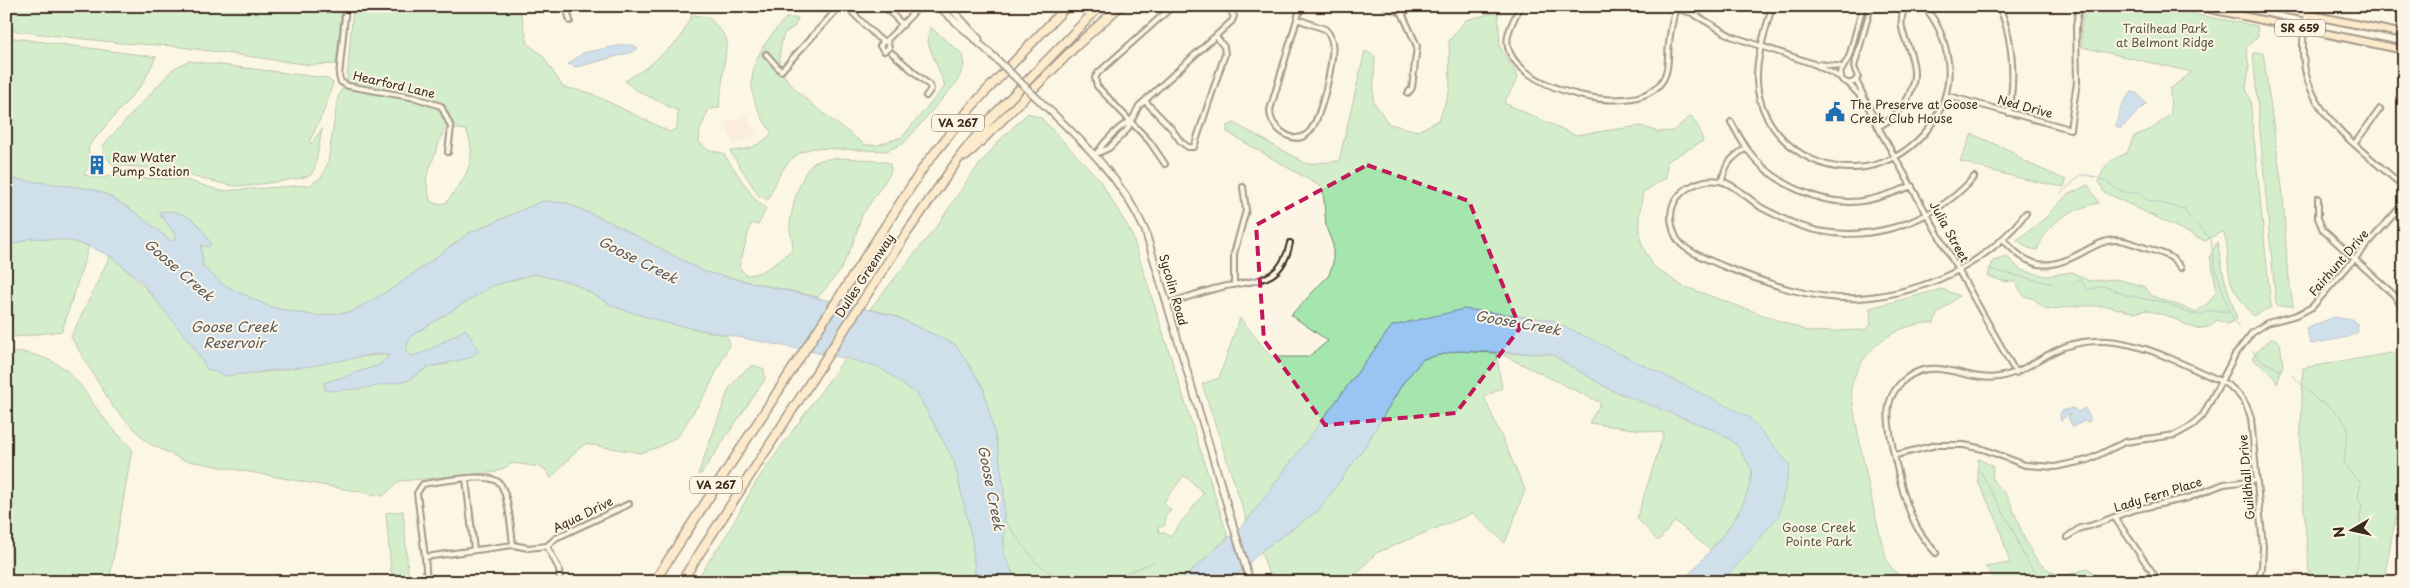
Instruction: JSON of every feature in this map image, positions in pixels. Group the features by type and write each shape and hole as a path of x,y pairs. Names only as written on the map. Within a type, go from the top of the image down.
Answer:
{"highway":[{"path":"1037,38 1060,6"},
{"name":"Dulles Greenway","path":"654,582 865,254 926,165 956,125 1067,6"},
{"name":"Dulles Greenway","path":"680,582 804,390 962,154 992,118 1100,6"},
{"path":"946,178 980,141 1120,6"}],"main road":[{"name":"Sycolin Road","path":"938,6 1096,154 1135,207 1145,230 1250,582"},
{"name":"Sycolin Road","path":"950,6 991,54"},
{"name":"SR 659","path":"2196,6 2404,50"},
{"name":"SR 659","path":"2267,6 2404,34"}],"street":[{"name":"Hearford Lane","path":"346,6 339,76 341,82 348,86 416,98 441,106 451,128 448,152"},
{"path":"566,6 570,20"},
{"path":"766,54 780,71 840,6"},
{"path":"846,6 878,38 887,42 892,53"},
{"path":"884,6 902,25"},
{"path":"920,6 881,49 892,53 929,85 930,89 926,96"},
{"path":"1165,164 1150,142 1097,86 1095,78 1172,6"},
{"path":"1096,154 1104,142 1130,121 1145,101 1232,21 1234,16 1227,6"},
{"path":"1297,19 1325,29 1333,45 1329,81 1314,124 1311,131 1298,138 1288,136 1276,128 1272,121 1270,110 1297,19 1301,6"},
{"path":"1384,6 1402,13 1417,46 1412,88 1408,93"},
{"path":"1402,13 1416,6"},
{"path":"1520,6 1510,24 1508,39 1509,52 1517,64 1550,85 1579,95 1621,100 1646,96 1663,80 1668,65 1668,44 1676,8"},
{"path":"1665,6 1692,13 1731,36 1814,64 1840,77 1848,84 1856,80 1858,73 1854,67"},
{"path":"1772,6 1762,46 1757,81 1762,105 1769,121 1787,144 1810,159 1844,168 1869,167 1896,156 1919,140 1933,124 1945,95 1949,72 1945,47 1937,25 1923,6"},
{"path":"1840,77 1863,6"},
{"path":"1854,67 1872,6"},
{"path":"1878,127 1887,122 1900,109 1910,95 1914,78 1913,60 1901,29 1905,6"},
{"path":"1999,6 2012,51 2013,82 2009,113"},
{"name":"Ned Drive","path":"1945,95 2070,129 2078,82 2076,26 2079,6"},
{"path":"2309,6 2304,29 2303,68 2311,93 2325,116 2404,187"},
{"path":"1145,101 1171,128 1181,142 1190,148 1196,143 1223,63 1224,48 1216,36"},
{"path":"886,51 887,42"},
{"path":"1814,64 1854,67"},
{"name":"Julia Street","path":"1856,80 1864,101 1878,127 1896,156 2016,373"},
{"name":"Julia Street","path":"1848,84 1864,101"},
{"path":"2354,143 2380,110"},
{"path":"1096,154 1108,148 1127,130 1130,121"},
{"path":"1732,122 1746,148 1774,176 1792,187 1830,200 1867,201 1912,186"},
{"path":"1722,182 1725,167 1729,160 1746,148"},
{"path":"1974,177 1959,194 1928,214 1896,227 1840,234 1812,230 1787,221 1722,182 1710,180 1684,191 1674,203 1671,216 1673,231 1681,245 1697,255 1736,271 1796,291 1828,297 1858,298 1915,289 1959,270 2003,239 2026,213"},
{"path":"1234,285 1234,254 1246,210 1243,187"},
{"path":"2318,198 2318,218 2323,230 2394,295 2400,304"},
{"name":"Fairhunt Drive","path":"1896,455 1936,445 1964,445 1983,449 2025,465 2050,467 2072,465 2088,460 2125,442 2168,436 2186,430 2203,415 2239,348 2252,333 2266,324 2297,315 2312,307 2404,204"},
{"path":"2003,239 2017,255 2032,263 2041,265 2059,264 2099,244 2116,240 2128,242 2174,258 2181,268"},
{"path":"1167,304 1234,285 1259,281 1272,275 1285,259 1290,243"},
{"name":"Guildhall Drive","path":"1936,553 1927,543 1913,520 1896,455 1888,422 1889,405 1896,388 1910,376 1921,371 1935,369 1986,378 2016,373 2062,348 2080,343 2109,340 2139,346 2221,381 2239,393 2249,410 2257,480 2263,559 2262,568 2256,582"},
{"path":"427,582 417,493 423,484 488,478 500,484 514,546"},
{"path":"466,479 474,550"},
{"name":"Lady Fern Place","path":"2067,537 2080,528 2152,505 2188,498 2224,484 2257,480"},
{"name":"Aqua Drive","path":"547,546 556,538 629,504"},
{"path":"2115,518 2159,582"},
{"path":"425,556 514,546 528,548 547,546 560,569 560,582"}],"highlighted area":[{"path":"1367,165 1469,201 1520,328 1456,413 1325,425 1264,340 1256,225"}],"shaded area":[{"path":"746,114 756,135 734,145 725,124"},
{"path":"2300,569 2302,582 2275,582 2277,573"}],"green space":[{"path":"6,6 342,6 336,64 311,65 174,46 121,43 6,30"},
{"path":"353,6 519,6 528,44 542,55 563,87 590,93 670,132 677,128 678,111 634,89 625,81 646,68 679,40 692,15 709,17 727,41 719,108 709,109 700,130 699,142 708,150 723,153 754,198 766,209 758,225 751,223 739,267 746,275 758,273 771,266 792,249 790,223 793,208 801,182 809,167 814,163 820,160 838,158 879,161 890,164 891,172 862,215 852,246 840,271 818,297 705,272 610,222 567,203 543,201 469,233 395,287 351,312 316,316 270,307 224,285 203,267 201,244 166,220 175,234 174,241 171,241 136,213 108,195 92,189 6,178 6,37 156,57 143,83 88,148 90,164 84,174 94,178 116,176 183,179 221,191 310,185 322,177 328,162 338,97 347,80","holes":["451,128 466,130 471,151 468,169 459,186 446,203 436,204 430,201 426,178 443,132"]},
{"name":"Trailhead Park at Belmont Ridge","path":"2085,6 2168,6 2198,15 2257,26 2258,36 2246,47 2249,68 2246,89 2250,100 2271,307 2253,316 2238,295 2231,282 2223,231 2205,241 2104,192 2099,181 2106,166 2112,160 2127,153 2134,136 2152,129 2171,114 2170,89 2192,72 2082,47 2081,29"},
{"name":"Goose Creek Pointe Park","path":"1498,12 1500,47 1518,77 1504,103 1575,135 1641,126 1658,132 1673,131 1691,116 1699,128 1703,141 1667,161 1666,178 1643,192 1639,216 1641,243 1653,266 1680,285 1810,332 1865,330 1871,325 1870,308 1942,289 1959,296 1937,314 1934,323 1906,327 1881,341 1862,362 1855,374 1851,388 1860,445 1885,553 1890,566 1907,582 1721,582 1732,569 1790,464 1552,320 1392,326 1247,521 1202,384 1219,378 1240,318 1271,357 1308,357 1328,341 1291,315 1329,275 1333,263 1333,245 1326,227 1323,188 1227,132 1227,126 1234,123 1307,164 1339,161 1365,51 1375,56 1373,101 1389,124 1418,131 1439,120 1450,89 1449,41 1466,20"},
{"path":"786,18 798,18 794,27 784,33 781,47 781,66 787,80 832,120 865,145 878,145 902,137 945,86 928,43 930,27 962,54 964,66 957,82 903,144 886,151 813,148 804,151 784,168 768,200 759,196 730,151 742,150 753,146 763,141 772,133 761,116 755,101 752,87 753,73 757,59 764,46"},
{"path":"2253,53 2263,53 2283,194 2287,264 2293,306 2276,306"},
{"path":"189,61 326,78 333,83 324,111 309,142 311,144 322,129 315,167 311,175 248,186 234,186 160,169 114,165 109,161 102,148 106,142 174,68"},
{"path":"1028,113 1041,118 1099,179 1131,232 1228,537 1179,582 1017,582 1004,555 1004,491 998,448 983,387 956,345 893,315 870,309 937,226 971,175 999,141","holes":["1184,475 1204,493 1170,537 1165,533 1159,532 1158,528 1165,525 1165,517 1171,510 1163,503"]},
{"path":"1972,134 2013,152 2023,161 2066,180 2064,187 2011,176 1960,161"},
{"path":"2088,185 2099,203 2078,209 2061,218 2048,231 2037,250 2028,248 2017,240 2043,220 2067,195"},
{"path":"30,238 66,240 89,246 62,331 6,338 6,247"},
{"path":"2217,242 2224,277 2237,319 2228,324 2217,320 2209,327 2196,329 2168,316 2146,310 2135,313 2107,306 2076,306 2046,310 2034,299 2024,296 2015,282 2002,281 1988,276 1993,261 2007,257 2021,270 2046,276 2072,272 2089,281 2117,279 2145,287 2152,296 2197,312 2210,301 2217,290 2210,256"},
{"path":"110,256 154,298 192,345 207,367 219,373 264,372 389,355 380,365 324,383 407,381 428,367 449,364 466,329 425,352 413,356 405,352 411,336 492,286 534,274 573,283 615,307 666,323 726,335 730,343 707,391 678,436 661,446 641,453 586,444 551,478 547,471 540,467 513,463 496,472 400,481 383,496 183,460 148,443 113,407 71,337"},
{"path":"2273,338 2280,343 2283,365 2277,384 2273,375 2252,358 2262,346"},
{"path":"1456,351 1496,353 1502,388 1484,397 1525,490 1505,543 1473,513 1376,553 1352,578 1337,582 1286,582 1268,572 1261,551 1319,510 1366,445 1403,383 1423,359"},
{"path":"2404,351 2404,488 2383,582 2310,582 2300,461 2303,368"},
{"path":"22,352 52,361 71,374 106,421 132,449 109,582 6,582 6,354"},
{"path":"1499,353 1551,354 1609,389 1717,431 1737,445 1752,470 1750,482 1738,513 1710,550 1675,521 1658,541 1637,518 1664,433 1589,423 1601,403"},
{"path":"845,358 880,367 918,395 954,461 972,539 976,582 695,582 729,531 756,482"},
{"path":"753,365 764,369 765,379 701,474 698,474 729,389 740,375"},
{"path":"1978,459 1993,466 1993,479 2007,496 2028,546 2041,565 2050,571 2062,575 2088,568 2102,582 1999,582 1985,567 2010,563 1997,520 1978,482"},
{"path":"403,511 409,582 392,582 386,513"}],"water":[{"path":"622,45 633,45 638,48 633,52 577,67 568,64 583,53"},
{"path":"2132,92 2137,93 2146,104 2120,129 2116,126 2120,112 2126,99"},
{"name":"Goose Creek Reservoir","path":"6,178 92,189 108,195 136,213 171,241 176,239 175,234 159,212 176,212 191,218 197,223 211,245 209,247 201,245 203,267 224,285 270,307 316,316 351,312 395,287 469,233 543,201 566,203 610,222 705,272 892,315 956,345 983,387 998,448 1004,491 1004,555 1017,582 976,582 972,539 954,461 918,395 879,367 845,358 666,323 615,307 573,283 534,274 492,286 411,336 405,352 413,356 425,352 466,329 479,351 470,358 428,367 407,381 359,389 325,391 324,383 380,365 389,355 376,354 311,366 225,376 207,369 195,349 141,281 110,256 89,246 66,240 30,238 6,247"},
{"name":"Goose Creek","path":"1464,309 1552,320 1749,417 1790,465 1779,515 1750,551 1721,582 1682,582 1716,544 1736,517 1744,502 1752,470 1737,445 1717,431 1609,389 1551,354 1456,351 1423,359 1403,383 1366,445 1319,510 1261,551 1231,582 1179,582 1247,521 1392,326"},
{"path":"2334,317 2352,320 2357,323 2358,332 2348,337 2311,344 2306,329"},
{"path":"2073,408 2078,412 2085,408 2090,418 2089,422 2084,421 2073,427 2068,417 2071,415 2068,414 2061,421 2060,415 2062,411"}],"waterway":[{"path":"2061,193 2081,175 2091,176 2123,191 2140,193 2147,200 2185,209 2190,218 2211,239 2214,263 2229,311 2239,328"},
{"path":"1988,269 2053,284"},
{"path":"2072,283 2077,282 2079,278 2087,290 2103,286 2126,295 2166,303 2191,314 2201,315 2208,311 2228,311"},
{"path":"2253,351 2259,359 2282,371"},
{"path":"2292,375 2318,401 2326,404 2341,417 2348,428 2344,461 2348,470 2361,483 2358,497 2362,506 2358,563 2352,582"},
{"path":"1981,472 2013,530 2025,558 2040,576 2040,582"},
{"name":"Goose Creek","path":"1004,520 1036,562 1059,579 1080,582"},
{"path":"1095,582 1117,577 1154,562"}],"place":[{"name":"The Preserve at Goose Creek Club House","path":"1835,112"},
{"name":"Raw Water Pump Station","path":"97,165"}]}
